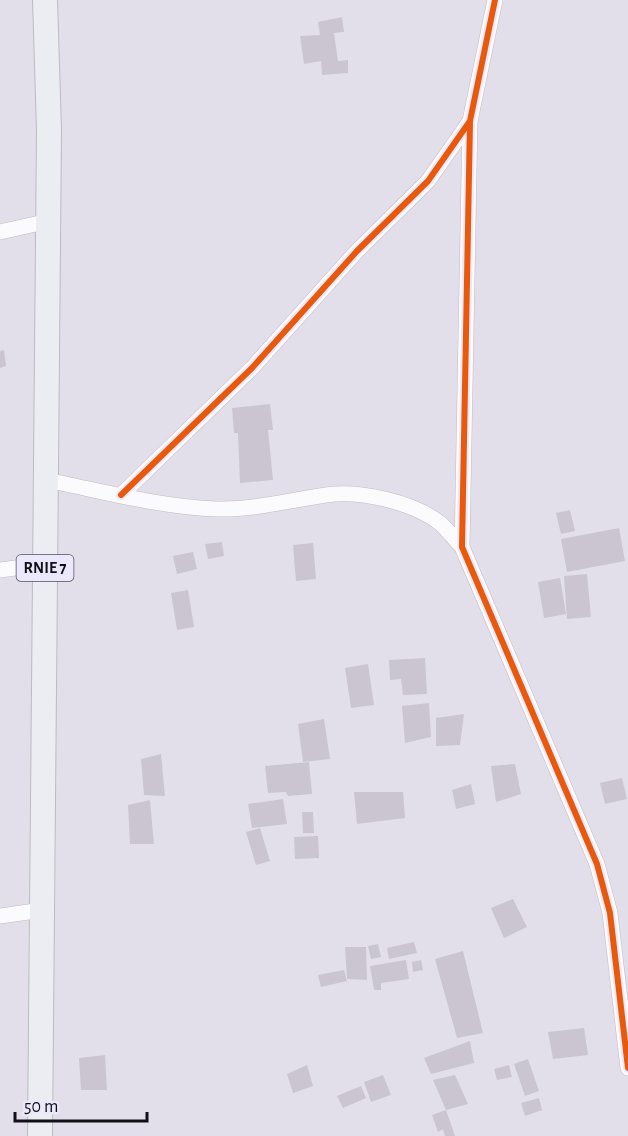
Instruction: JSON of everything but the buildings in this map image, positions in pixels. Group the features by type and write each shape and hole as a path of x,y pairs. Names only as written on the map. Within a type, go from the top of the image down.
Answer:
{"main road":[{"name":"RNIE 7","path":"40,1136 49,221 45,0"}],"street":[{"path":"462,547 470,121 495,0"},
{"path":"121,495 252,368 357,251 428,181 470,121"},
{"path":"0,232 49,221"},
{"path":"46,480 172,505 218,508 254,508 330,494 371,496 400,503 439,523 462,547 597,864 610,913 628,1068"},
{"path":"0,570 45,564"},
{"path":"0,916 42,910"}],"cycle path":[{"path":"495,0 470,121 462,547 597,864 610,913 628,1068"},
{"path":"121,495 252,368 357,251 428,181 470,121"}]}
